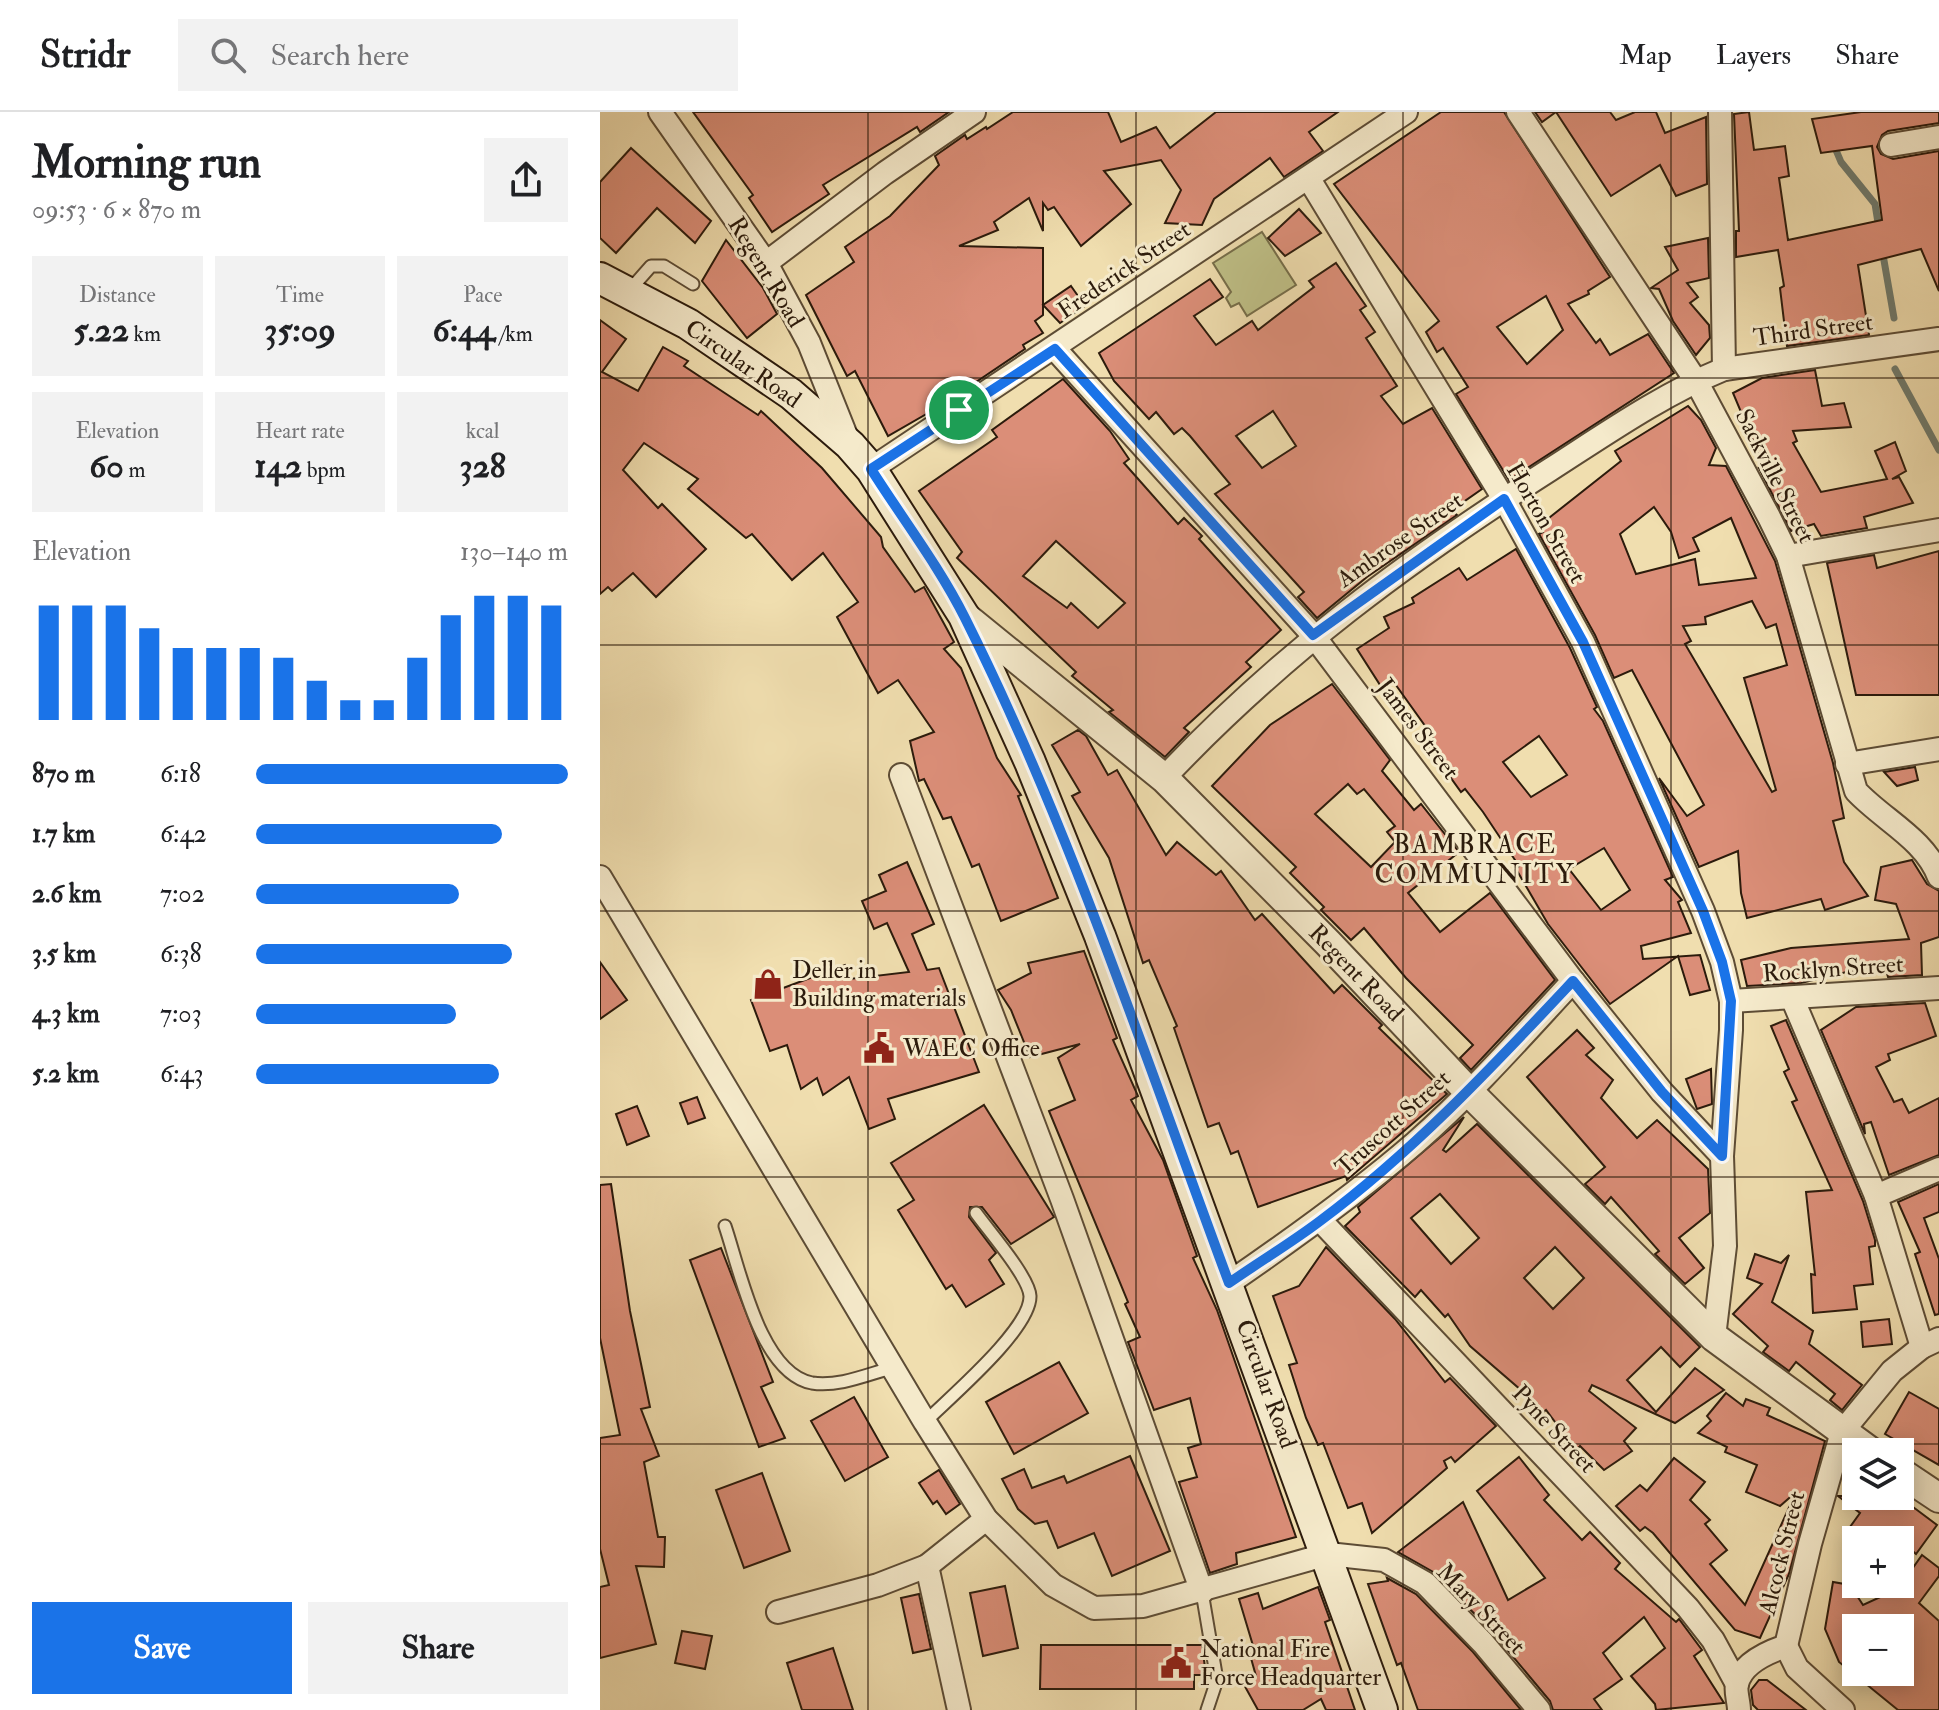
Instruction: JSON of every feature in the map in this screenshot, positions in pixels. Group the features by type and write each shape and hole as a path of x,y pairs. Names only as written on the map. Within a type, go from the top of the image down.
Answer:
{"main road":[{"name":"Circular Road","path":"600,278 688,324 779,385 850,445 871,469"},
{"name":"Regent Road","path":"871,469 964,616"},
{"name":"Circular Road","path":"964,616 1030,762 1100,936 1328,1554 1382,1710"}],"street":[{"name":"Regent Road","path":"660,112 766,263 809,343 850,445"},
{"path":"766,263 885,173 974,112"},
{"name":"Frederick Street","path":"871,469 1406,112"},
{"name":"Sackville Street","path":"1518,112 1696,381 1788,556 1856,791 1873,809 1923,848 1939,877"},
{"path":"1720,112 1724,369"},
{"path":"1891,145 1939,137"},
{"name":"Horton Street","path":"1309,179 1504,499 1583,642 1703,911 1731,1001"},
{"name":"Third Street","path":"1696,381 1724,369 1939,339"},
{"name":"James Street","path":"1055,349 1313,635 1573,981 1662,1092 1722,1156"},
{"name":"Ambrose Street","path":"1164,778 1245,694 1313,635 1504,499 1696,381"},
{"path":"1788,556 1939,530"},
{"name":"Regent Road","path":"964,616 1164,778 1328,943 1469,1092 1714,1337 1851,1438"},
{"path":"1847,764 1939,749"},
{"path":"901,775 1062,1199 1202,1592"},
{"path":"600,877 891,1368 986,1519 1053,1585 1094,1608 1143,1606 1202,1592 1328,1554"},
{"name":"Truscott Street","path":"1229,1283 1321,1221 1469,1092 1573,981"},
{"name":"Rocklyn Street","path":"1731,1001 1793,1000 1939,988"},
{"path":"1793,1000 1876,1196 1930,1343 1892,1371 1842,1432"},
{"path":"1714,1337 1725,1246 1722,1156 1731,1001"},
{"path":"1876,1196 1939,1169"},
{"name":"Pyne Street","path":"1321,1221 1688,1608 1713,1640 1737,1684"},
{"name":"Alcock Street","path":"1737,1684 1757,1659 1786,1646 1810,1544 1842,1432"},
{"path":"1914,1481 1939,1498"},
{"path":"778,1612 878,1585 927,1566 986,1519"},
{"name":"Mary Street","path":"1328,1554 1384,1560 1425,1583 1483,1643 1539,1710"},
{"path":"927,1566 959,1710"},
{"path":"1786,1646 1797,1668 1843,1710"},
{"path":"1737,1684 1739,1710"}],"lane":[{"path":"628,292 651,266 664,266 693,284"},
{"path":"925,1422 993,1353 1026,1311 1028,1287 976,1213"},
{"path":"725,1226 768,1349 790,1374 811,1382 836,1383 891,1368"},
{"path":"1202,1592 1217,1680 1207,1710"}],"green space":[{"path":"1262,232 1296,285 1247,316 1239,303 1231,307 1226,298 1231,292 1213,263"}],"building":[{"path":"693,112 949,112 920,132 917,127 823,185 829,194 772,232 749,198 753,195"},
{"path":"1013,112 1108,112 1121,142 1156,127 1170,148 1216,112 1338,112 1309,132 1323,151 1284,177 1270,158 1214,199 1202,225 1165,223 1181,190 1161,160 1104,171 1131,204 1081,246 1054,207 1048,210 1043,203 1043,231 1029,198 994,222 998,230 959,246 1043,248 1043,315 1035,321 1043,333 1023,345 1025,349 942,405 888,436 855,371 847,376 806,295 854,262 845,247 890,216 939,165 935,156 965,135 967,139"},
{"path":"1441,112 1504,112 1610,277 1588,291 1589,294 1568,304 1596,343 1600,339 1610,355 1648,334 1674,373 1509,480 1456,394 1468,387 1443,348 1437,352 1426,332 1439,321 1334,184","holes":["1546,296 1563,330 1527,364 1497,327"]},
{"path":"1535,112 1556,112 1542,122"},
{"path":"1556,112 1610,112 1616,120 1635,112 1656,112 1665,133 1706,117 1707,184 1676,196 1660,165 1611,196"},
{"path":"1749,112 1754,150 1785,146 1789,176 1779,178 1788,240 1882,220 1872,146 1821,153 1812,119 1861,112 1939,112 1939,123 1888,131 1882,135 1877,147 1881,154 1893,159 1939,151 1939,291 1921,249 1858,265 1869,335 1787,346 1780,288 1784,286 1778,250 1736,257 1736,231 1739,231 1734,114"},
{"path":"631,148 711,221 695,243 657,208 616,253 600,238 600,182"},
{"path":"1299,209 1321,233 1285,256 1268,238"},
{"path":"1708,238 1709,278 1687,283 1698,297 1690,303 1709,325 1710,338 1696,355 1673,321 1659,289 1651,288 1678,270 1665,247"},
{"path":"726,240 763,288 777,314 747,338 702,281"},
{"path":"1336,263 1366,306 1360,310 1375,332 1366,338 1397,386 1381,396 1403,424 1432,408 1482,489 1452,510 1457,515 1367,577 1317,618 1298,597 1304,592 1215,494 1230,484 1182,428 1174,434 1156,412 1149,419 1114,381 1099,353 1210,279 1223,297 1194,316 1216,345 1252,321 1258,330 1314,287 1309,281","holes":["1273,411 1296,446 1262,468 1236,436"]},
{"path":"1071,286 1085,306 1060,323 1043,305"},
{"path":"600,320 626,339 602,372 638,391 663,347 688,361 684,366 758,415 761,411 822,468 881,537 883,547 915,592 924,587 954,642 944,649 961,668 997,758 1021,795 1018,796 1058,898 1001,921 979,864 972,867 951,817 943,819 924,779 919,781 910,741 934,732 898,680 878,693 837,617 858,602 823,553 792,580 752,534 746,538 688,489 698,479 644,443 623,470 658,508 662,504 706,549 656,597 633,573 612,591 608,587 600,594"},
{"path":"1815,370 1822,406 1844,403 1851,427 1793,431 1797,441 1793,443 1821,492 1887,479 1875,451 1895,442 1906,471 1892,479 1899,477 1913,503 1864,517 1867,528 1821,536 1814,524 1791,531 1759,468 1765,469 1733,393 1762,378"},
{"path":"1063,379 1110,431 1129,459 1124,463 1178,524 1184,518 1202,536 1199,539 1281,630 1246,662 1251,667 1184,728 1189,732 1165,757 1109,712 1113,710 1072,676 1076,672 957,558 962,552 919,491 997,437 992,430","holes":["1056,541 1125,603 1098,628 1071,603 1067,608 1023,576"]},
{"path":"1688,406 1701,420 1716,448 1709,465 1726,466 1775,561 1833,763 1844,818 1833,821 1844,862 1868,896 1825,910 1821,899 1747,918 1741,893 1738,851 1699,867 1659,778 1687,816 1704,805 1632,670 1614,678 1595,635 1539,534 1543,532 1540,525 1621,461 1615,451","holes":["1654,507 1671,532 1679,558 1699,551 1693,538 1731,518 1756,578 1699,585 1695,559 1636,574 1620,534","1752,601 1766,628 1776,624 1787,665 1744,678 1776,790 1772,792 1685,644 1691,641 1683,626 1706,624 1705,617"]},
{"path":"1516,549 1570,648 1597,707 1594,709 1603,721 1673,877 1665,880 1682,900 1678,902 1691,933 1641,946 1643,959 1677,957 1610,1004 1548,924 1516,869 1519,866 1483,812 1465,789 1461,792 1425,742 1433,737 1393,681 1382,688 1357,649 1389,628 1384,617 1414,603 1412,598 1459,568 1467,580","holes":["1539,736 1567,775 1531,797 1503,762","1604,848 1630,890 1601,910 1569,869"]},
{"path":"1939,551 1939,695 1856,695 1827,563 1874,555 1877,568"},
{"path":"1332,684 1390,760 1382,771 1414,810 1421,804 1459,852 1408,893 1440,932 1490,893 1555,980 1471,1070 1460,1058 1473,1045 1406,978 1364,928 1351,940 1290,873 1296,867 1212,786 1270,725","holes":["1348,784 1357,794 1364,789 1395,826 1387,832 1395,842 1371,867 1315,814"]},
{"path":"1078,730 1086,736 1108,775 1117,770 1166,855 1177,842 1216,875 1221,871 1255,920 1262,914 1334,993 1342,985 1382,1025 1379,1028 1447,1094 1347,1180 1346,1176 1258,1207 1238,1151 1231,1154 1219,1123 1208,1127 1174,1028 1177,1026 1149,960 1143,963 1109,858 1072,796 1080,792 1052,745"},
{"path":"1915,767 1918,780 1897,786 1884,772"},
{"path":"1912,860 1927,884 1939,891 1939,937 1921,943 1922,975 1888,977 1884,963 1801,983 1747,986 1741,960 1791,948 1909,939 1896,904 1875,900 1881,867"},
{"name":"WAEC Office","path":"907,862 934,924 912,934 927,970 939,968 979,1072 888,1099 895,1119 869,1129 849,1077 823,1095 817,1078 801,1089 787,1045 770,1051 751,1000 845,965 850,979 909,972 887,923 874,929 862,901 886,891 879,875"},
{"path":"1084,951 1117,1038 1113,1040 1138,1096 1131,1100 1163,1160 1197,1256 1193,1258 1217,1310 1296,1537 1236,1553 1237,1564 1210,1573 1179,1482 1197,1477 1188,1448 1201,1444 1190,1398 1154,1410 1128,1342 1140,1337 1125,1304 1128,1302 1049,1111 1075,1100 1058,1058 1080,1044 1030,1057 1011,1010 998,990 1031,973 1028,963"},
{"path":"1700,955 1710,990 1690,995 1678,957"},
{"path":"600,962 627,1000 600,1019"},
{"path":"1925,1003 1936,1036 1888,1054 1890,1060 1876,1067 1894,1102 1902,1099 1909,1113 1939,1098 1939,1155 1889,1175 1871,1122 1864,1124 1865,1134 1821,1030 1856,1007"},
{"path":"1786,1020 1863,1201 1875,1240 1875,1246 1869,1247 1873,1284 1854,1286 1857,1309 1813,1313 1811,1274 1815,1275 1806,1192 1832,1190 1792,1102 1797,1100 1784,1072 1789,1069 1771,1026"},
{"path":"1577,1030 1594,1048 1586,1055 1613,1080 1601,1098 1637,1138 1657,1120 1708,1169 1710,1213 1679,1238 1704,1268 1685,1284 1655,1254 1659,1251 1611,1197 1605,1204 1585,1184 1605,1167 1527,1077"},
{"path":"1711,1069 1712,1104 1697,1109 1686,1079"},
{"path":"697,1097 705,1118 688,1124 680,1103"},
{"path":"984,1105 1054,1217 1011,1244 982,1207 970,1207 969,1217 996,1253 989,1260 1004,1284 966,1307 952,1285 946,1289 898,1210 914,1200 891,1163"},
{"path":"637,1106 649,1136 627,1145 616,1114"},
{"path":"1464,1117 1443,1150 1446,1152 1477,1124 1700,1347 1680,1367 1661,1347 1627,1380 1656,1412 1695,1368 1724,1390 1675,1423 1592,1385 1589,1391 1636,1428 1624,1441 1632,1451 1604,1470 1580,1446 1576,1450 1546,1410 1541,1414 1526,1399 1529,1397 1470,1346 1448,1314 1445,1317 1421,1290 1415,1297 1345,1226 1360,1212 1358,1207","holes":["1440,1194 1479,1238 1451,1264 1411,1218","1555,1247 1584,1278 1553,1309 1524,1278"]},
{"path":"611,1184 630,1311 650,1407 641,1409 659,1456 644,1462 658,1537 665,1537 664,1567 636,1566 656,1644 600,1658 600,1587 609,1585 600,1549 600,1438 620,1435 600,1338 600,1185"},
{"path":"1939,1184 1939,1212 1924,1218 1939,1259 1939,1314 1935,1315 1915,1254 1920,1252 1898,1202"},
{"path":"1326,1247 1395,1319 1445,1382 1450,1378 1496,1426 1455,1462 1451,1457 1444,1461 1447,1468 1372,1533 1362,1503 1348,1508 1323,1443 1318,1445 1306,1418 1289,1365 1297,1363 1273,1296 1299,1286"},
{"path":"721,1248 773,1382 761,1387 785,1438 759,1447 690,1260"},
{"path":"1755,1254 1781,1263 1789,1255 1772,1302 1813,1331 1809,1344 1862,1385 1842,1410 1830,1400 1835,1394 1796,1362 1789,1371 1763,1352 1768,1346 1733,1314 1762,1284 1747,1278"},
{"path":"1889,1319 1892,1344 1863,1347 1861,1322"},
{"path":"1059,1362 1088,1413 1014,1454 986,1402"},
{"path":"1909,1392 1939,1409 1939,1465 1914,1451 1914,1438 1892,1438 1885,1434"},
{"path":"1726,1393 1743,1406 1746,1399 1770,1408 1767,1415 1825,1441 1789,1574 1760,1638 1735,1630 1653,1533 1645,1527 1640,1531 1616,1506 1640,1485 1647,1491 1674,1458 1705,1482 1690,1500 1710,1520 1705,1524 1727,1550 1710,1564 1745,1605 1796,1492 1780,1506 1746,1492 1757,1465 1725,1452 1727,1447 1698,1433 1711,1421 1707,1416"},
{"path":"854,1397 888,1457 845,1481 811,1421"},
{"path":"1130,1456 1170,1551 1112,1576 1094,1533 1058,1548 1047,1521 1035,1524 1018,1509 1002,1479 1024,1469 1032,1488 1064,1476 1067,1483"},
{"path":"1519,1457 1549,1495 1544,1500 1582,1540 1590,1532 1620,1563 1615,1569 1676,1622 1679,1619 1702,1650 1694,1656 1724,1703 1656,1710 1655,1704 1631,1676 1665,1648 1644,1617 1603,1653 1622,1679 1594,1699 1602,1710 1553,1710 1550,1701 1494,1634 1435,1573 1398,1552 1463,1502 1508,1600 1545,1578 1477,1491"},
{"path":"939,1470 960,1504 946,1514 937,1501 933,1504 919,1483"},
{"path":"762,1473 790,1551 744,1568 716,1490"},
{"path":"1914,1508 1937,1525 1916,1554 1914,1526 1851,1526 1860,1513 1856,1510"},
{"path":"1922,1555 1939,1568 1939,1576 1919,1603 1939,1621 1939,1710 1898,1710 1868,1686 1914,1686 1914,1614 1842,1614 1842,1664 1839,1662 1825,1629 1833,1582 1842,1584 1842,1598 1858,1598 1863,1605 1878,1598 1914,1598 1914,1566"},
{"path":"1387,1578 1416,1594 1473,1652 1521,1710 1418,1710 1401,1663 1397,1665 1368,1584 1388,1581"},
{"path":"1005,1586 1018,1648 983,1656 970,1593"},
{"path":"1318,1587 1330,1620 1325,1622 1355,1710 1326,1710 1321,1699 1303,1710 1258,1710 1243,1683 1256,1676 1249,1651 1254,1649 1239,1599 1258,1593 1263,1609"},
{"path":"919,1594 931,1649 913,1653 901,1598"},
{"path":"682,1631 712,1636 705,1669 675,1663"},
{"path":"1041,1645 1202,1645 1206,1675 1194,1675 1194,1689 1040,1689"},
{"path":"833,1648 853,1710 802,1710 787,1663"},
{"path":"1759,1680 1767,1680 1806,1710 1758,1710 1753,1705 1751,1690"}],"waterway":[{"path":"1833,143 1841,162 1875,204 1879,229"},
{"path":"1882,249 1894,318"},
{"path":"1895,369 1939,450"}],"place":[{"name":"Deller in Building materials","path":"768,984"},
{"name":"WAEC Office","path":"879,1048"},
{"name":"National Fire Force Headquarter","path":"1176,1663"}],"district":[{"name":"BAMBRACE COMMUNITY","path":"1475,860"}],"route":[{"path":"1055,349 1313,635 1410,562 1504,499 1583,642 1703,911 1722,962 1731,1001 1731,1030 1722,1156 1662,1092 1573,981 1469,1092 1416,1142 1321,1221 1229,1283 1100,936 1030,762 964,616 871,469 959,410 1055,349"}]}
